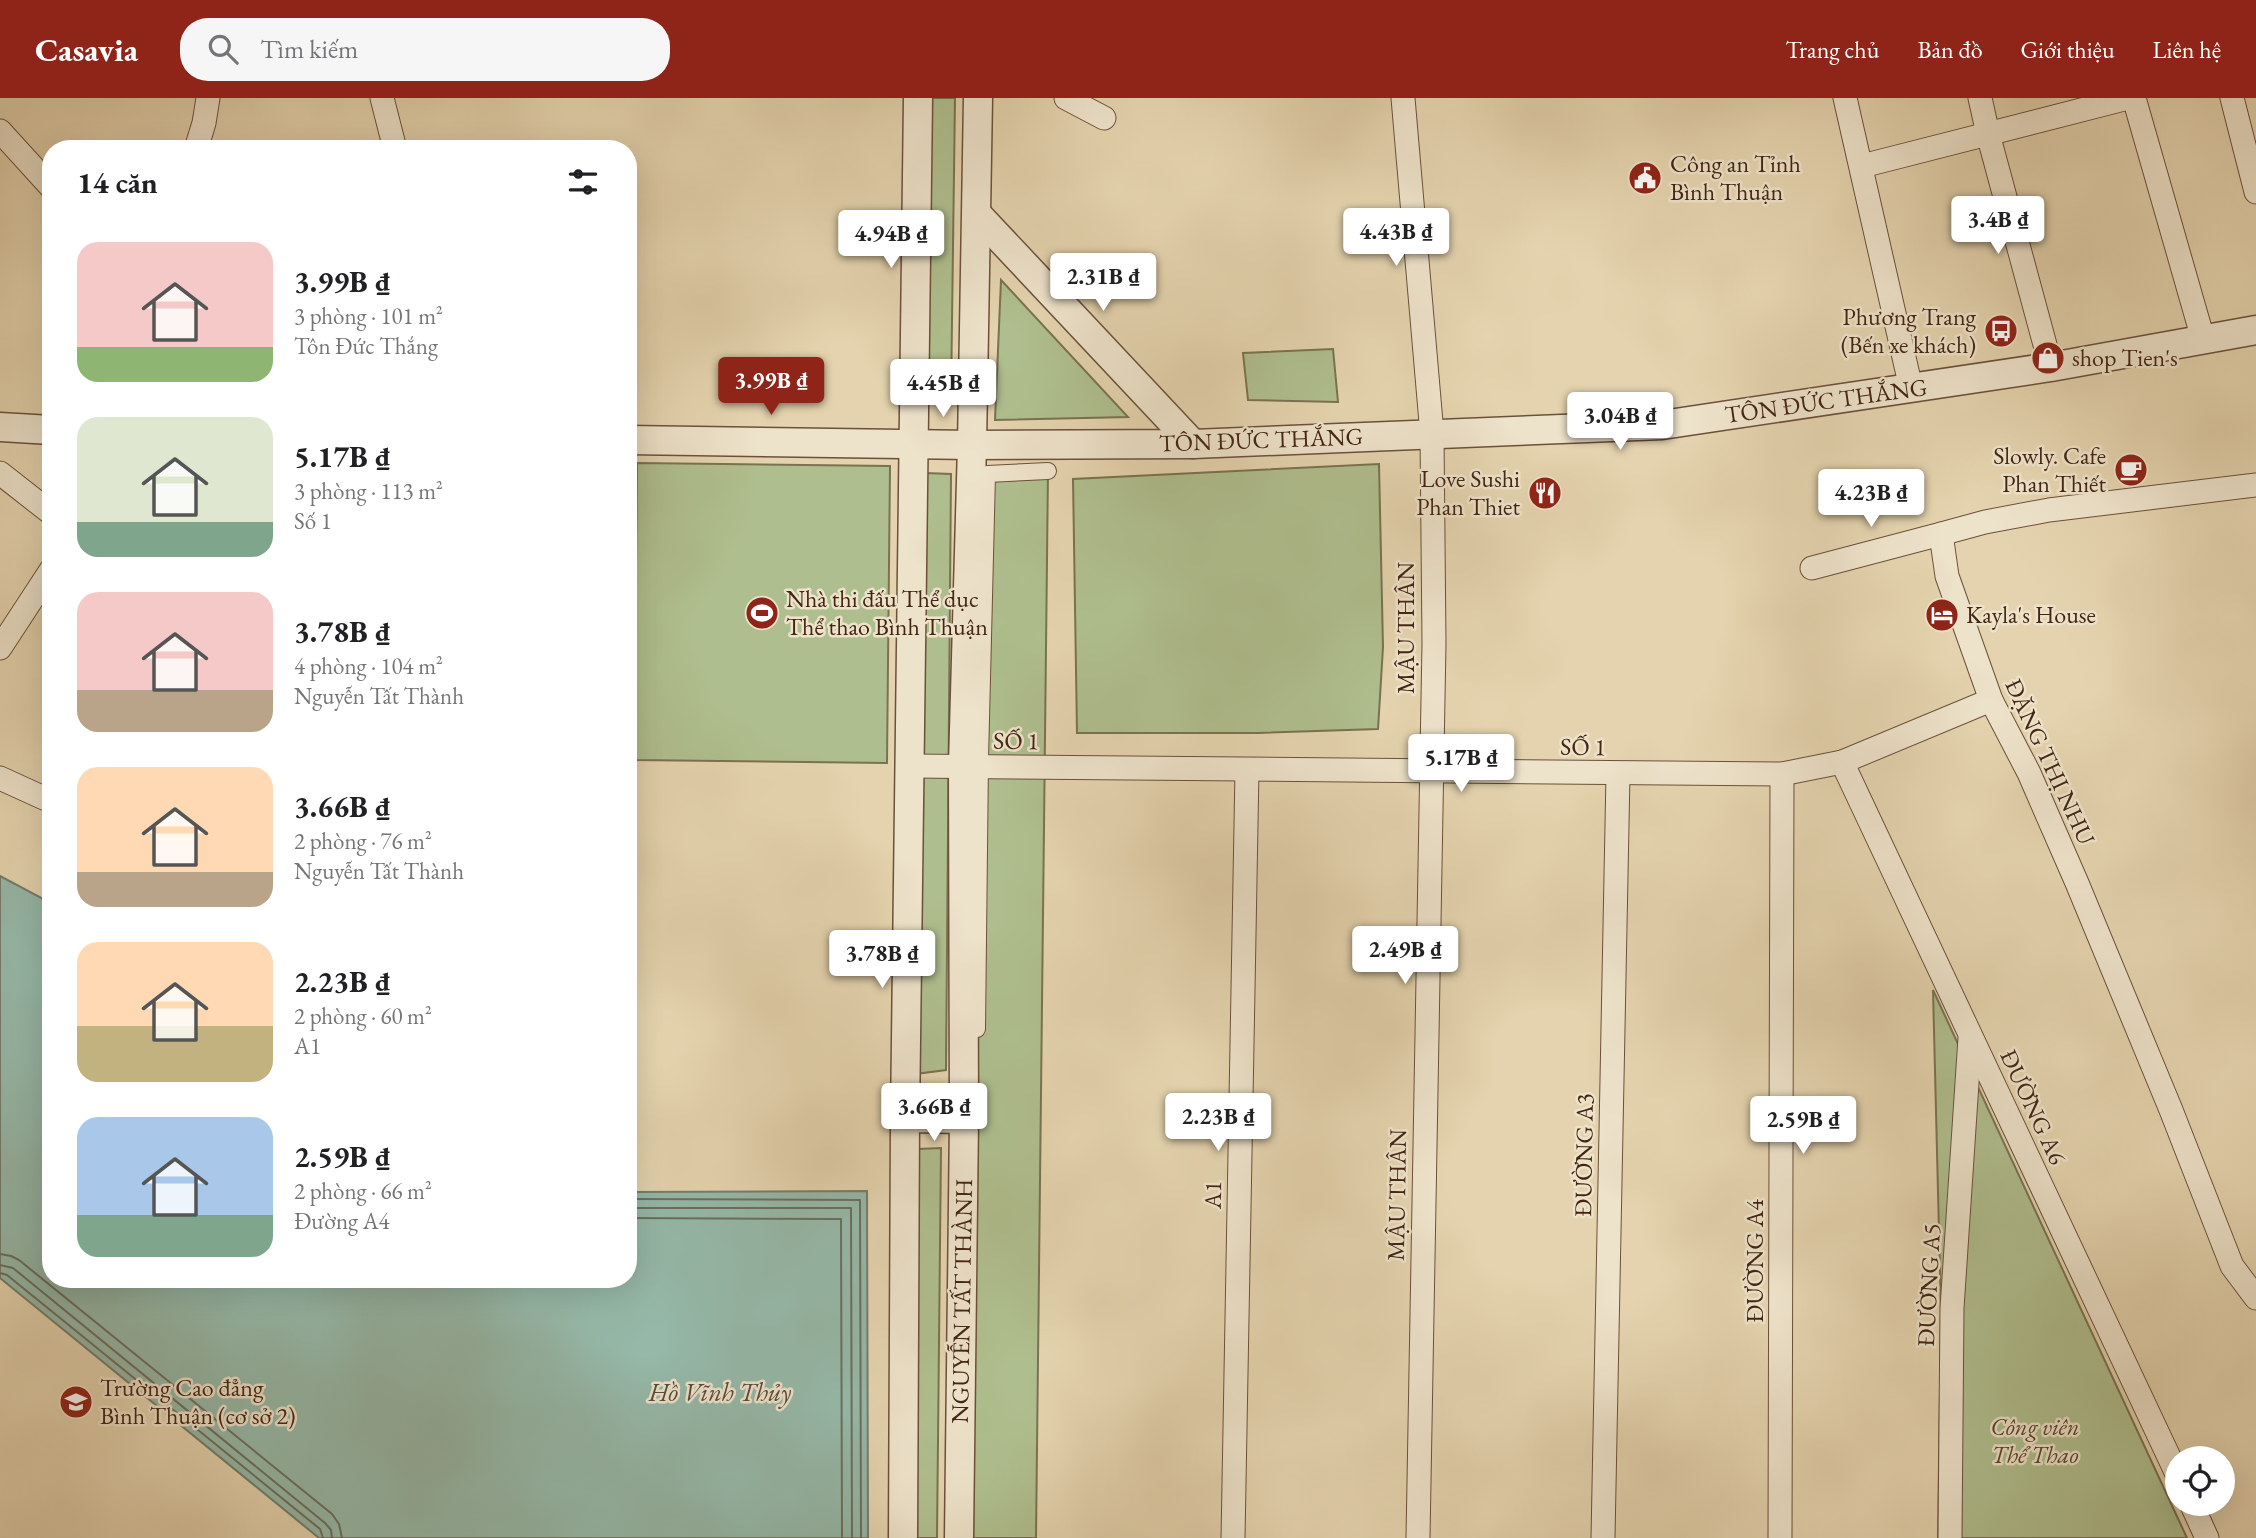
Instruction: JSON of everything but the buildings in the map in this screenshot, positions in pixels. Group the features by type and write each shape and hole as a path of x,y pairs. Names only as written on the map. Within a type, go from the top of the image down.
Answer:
{"street":[{"path":"199,140 208,98"},
{"path":"382,98 393,140"},
{"path":"903,1538 905,1118 918,98"},
{"name":"NGUYỄN TẤT THÀNH","path":"959,1538 972,767 972,445 978,98"},
{"path":"1066,98 1104,118"},
{"name":"MẬU THÂN","path":"1403,98 1432,434 1434,643 1418,1538"},
{"path":"1845,98 1911,388"},
{"path":"1980,98 1987,134 2051,367"},
{"path":"1862,166 1987,134 2083,104 2127,98"},
{"path":"2134,98 2203,339"},
{"path":"2232,98 2256,192"},
{"path":"0,131 42,177"},
{"path":"977,214 1192,444"},
{"name":"TÔN ĐỨC THẮNG","path":"913,443 1192,444 1662,425 2051,367 2256,330"},
{"path":"0,427 42,429"},
{"path":"637,440 913,443"},
{"path":"972,1538 972,767 987,474 1048,471"},
{"path":"0,473 42,506"},
{"path":"1812,568 1985,522 2049,510 2256,485"},
{"name":"ĐẶNG THỊ NHU","path":"1941,534 1947,576 1991,700 2029,773 2077,883 2232,1266 2256,1298"},
{"path":"0,649 42,584"},
{"name":"SỐ 1","path":"909,766 1782,774 1842,762 1991,700"},
{"name":"ĐƯỜNG A6","path":"1842,762 2165,1448"},
{"name":"A1","path":"1233,1538 1247,770"},
{"name":"ĐƯỜNG A3","path":"1603,1538 1618,774"},
{"name":"ĐƯỜNG A4","path":"1780,1538 1782,774"},
{"path":"0,778 42,797"},
{"name":"ĐƯỜNG A5","path":"1950,1538 1952,1308 1970,1034"},
{"path":"905,1118 964,1119"},
{"path":"2197,1516 2207,1538"}],"green space":[{"path":"927,98 955,98 951,396 924,396"},
{"path":"1001,280 1128,417 995,420"},
{"path":"1333,349 1338,402 1248,400 1243,353"},
{"name":"Nhà thi đấu Thể dục Thể thao Bình Thuận","path":"637,463 890,466 887,763 637,760"},
{"path":"1379,464 1383,647 1378,729 1258,733 1077,733 1073,479"},
{"path":"1048,471 1036,1538 973,1538 980,760 987,474"},
{"path":"925,473 951,474 946,1070 915,1074"},
{"name":"Công viên Thể Thao","path":"1933,990 2165,1491 2165,1516 2177,1516 2187,1538 1938,1538 1941,1313"},
{"path":"941,1148 937,1538 906,1538 918,1149"}],"water":[{"name":"Hồ Vĩnh Thủy","path":"0,876 42,898 42,1288 637,1288 637,1192 867,1191 868,1538 319,1538 0,1278"}],"place":[{"name":"Công an Tỉnh Bình Thuận","path":"1645,178"},
{"name":"Phương Trang (Bến xe khách)","path":"2001,331"},
{"name":"shop Tien's","path":"2048,358"},
{"name":"Slowly. Cafe Phan Thiết","path":"2131,470"},
{"name":"Love Sushi Phan Thiet","path":"1545,493"},
{"name":"Nhà thi đấu Thể dục Thể thao Bình Thuận","path":"762,613"},
{"name":"Kayla's House","path":"1942,615"},
{"name":"Trường Cao đẳng Bình Thuận (cơ sở 2)","path":"76,1402"}]}
